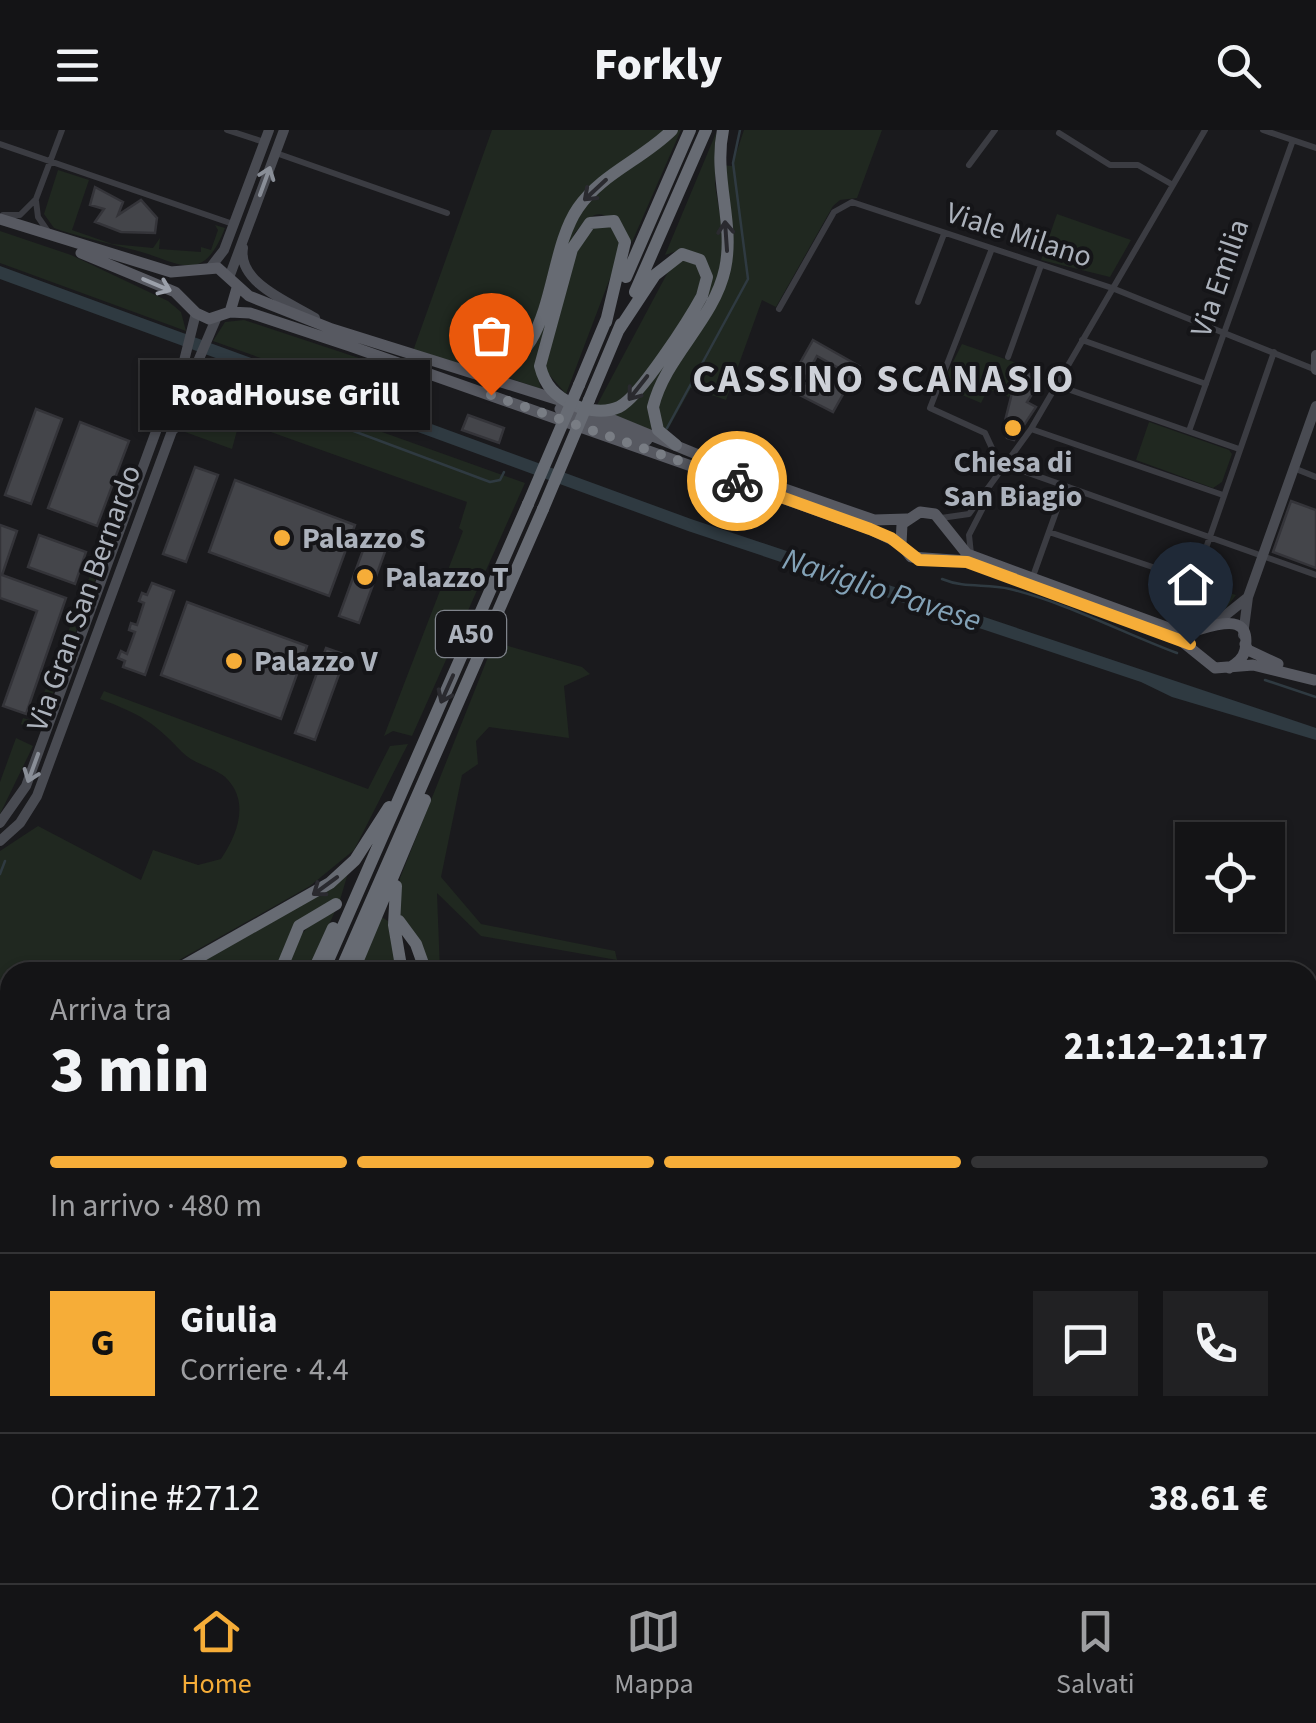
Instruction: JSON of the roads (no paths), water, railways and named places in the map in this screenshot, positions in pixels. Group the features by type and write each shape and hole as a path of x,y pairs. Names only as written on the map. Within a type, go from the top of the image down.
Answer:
{"highway":[{"path":"478,372 512,365 532,338 576,210 598,185 672,130"},
{"name":"A50","path":"327,962 690,130"},
{"name":"A50","path":"344,962 543,510 583,404 706,130"},
{"path":"676,446 658,430 653,407 724,275 728,238 718,171 723,130"},
{"path":"606,322 625,242 622,228 604,218 580,232 540,366 544,382 554,393 583,404 609,410 630,400 702,296 707,277 700,260 682,254 667,262 618,331"},
{"path":"357,962 399,868 444,740"},
{"path":"191,962 330,883 354,860 414,764"},
{"path":"318,962 386,812"},
{"path":"399,868 394,925 400,962"},
{"path":"284,962 300,926 336,904"},
{"path":"399,921 416,944 422,962"}],"main road":[{"path":"0,219 171,272 196,273 210,268 224,250 269,130"},
{"path":"230,275 284,130"},
{"path":"0,219 187,300 196,314 188,349 178,373 154,393 156,412 168,421 182,421 196,406 194,389 200,353 216,318"},
{"path":"246,233 241,256 256,282 332,329"},
{"path":"210,268 230,275 237,288 332,329 874,520 906,519 928,512 941,518 959,550 978,560 1182,632 1218,622 1236,611 1248,597"},
{"path":"187,300 188,286 196,273"},
{"path":"230,312 237,288"},
{"path":"196,314 216,318 230,312 250,313 350,346 861,525 900,544 919,560 936,557 967,562 1180,639 1210,666 1253,665 1315,680"},
{"path":"1316,354 1316,370"},
{"path":"412,355 583,404 756,479"},
{"path":"168,379 181,378 194,389"},
{"path":"1228,668 1240,660 1248,597 1316,406"},
{"name":"Via Gran San Bernardo","path":"0,823 26,786 158,426 156,412"},
{"name":"Via Gran San Bernardo","path":"0,841 20,823 37,796 172,431 182,421"},
{"path":"900,544 900,530 906,519"},
{"path":"936,557 946,547 948,533"},
{"path":"1218,622 1233,624 1251,652 1315,680"},
{"path":"1200,655 1198,642 1204,629"}],"street":[{"path":"0,219 20,214 36,199 62,130"},
{"path":"227,130 264,142"},
{"path":"969,165 995,130"},
{"path":"978,560 970,552 969,535 998,478 1031,429 1205,130"},
{"path":"1263,130 1316,148"},
{"path":"1059,133 1110,165 1138,165 1173,184"},
{"name":"Via Emilia","path":"1190,432 1293,140"},
{"path":"0,144 233,224"},
{"path":"276,153 447,213"},
{"path":"36,199 44,226 89,248"},
{"name":"Viale Milano","path":"779,309 834,212 843,203 857,203 1040,268 1112,288 1316,370"},
{"path":"918,302 944,234"},
{"path":"991,251 964,328 929,406 985,433 997,459 1006,465 1316,576"},
{"path":"1008,357 1040,268"},
{"path":"1082,340 1206,384"},
{"path":"1180,623 1274,352"},
{"path":"1296,359 1316,354"},
{"path":"1056,385 1239,449"},
{"path":"1031,429 1223,495"},
{"path":"1296,469 1316,477"},
{"path":"941,518 969,514 998,478"},
{"path":"1032,579 1066,487"},
{"path":"1049,532 1194,581"}],"water":[{"name":"Naviglio Pavese","path":"0,266 691,519 1316,728 1316,740 1172,697 1141,682 688,531 0,279"}],"waterway":[{"path":"667,428 748,279 733,163 740,130"},
{"path":"207,369 213,371 214,379 490,482 500,480 504,472"},
{"name":"Naviglio Pavese","path":"942,579 1032,595 1177,653"},
{"path":"1265,680 1316,697"},
{"path":"0,874 5,861"}],"place":[{"name":"RoadHouse Grill","path":"491,395"},
{"name":"Chiesa di San Biagio","path":"1013,428"},
{"name":"Palazzo S","path":"282,538"},
{"name":"Palazzo T","path":"365,577"},
{"name":"Palazzo V","path":"234,661"}],"district":[{"name":"CASSINO SCANASIO","path":"884,379"}]}
